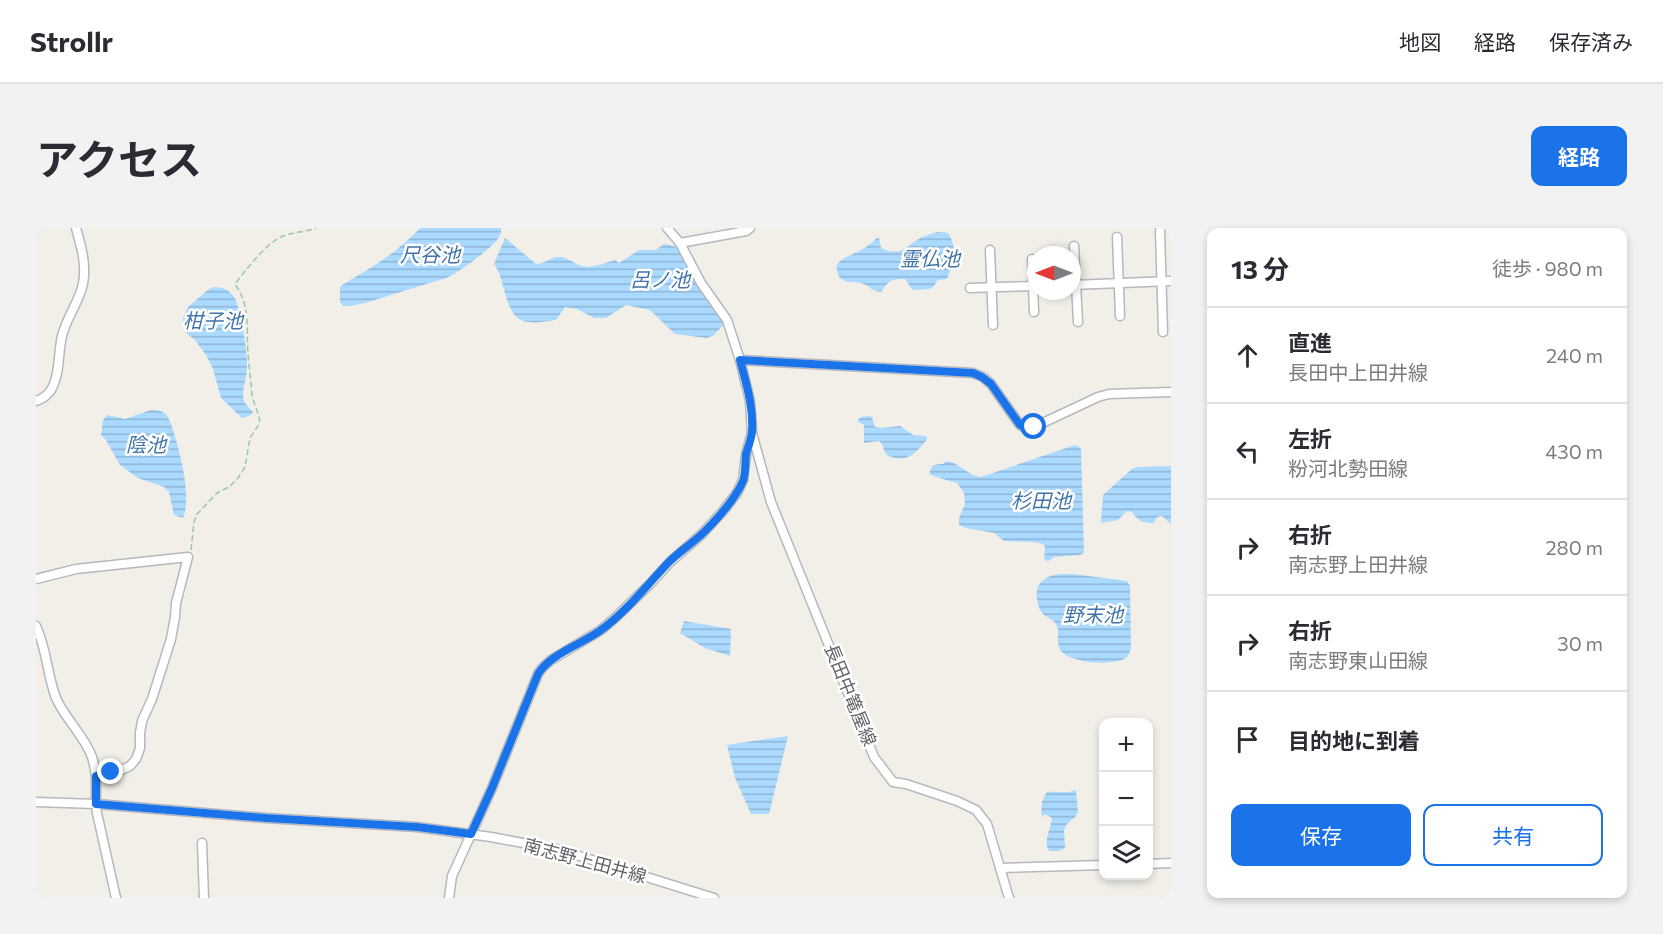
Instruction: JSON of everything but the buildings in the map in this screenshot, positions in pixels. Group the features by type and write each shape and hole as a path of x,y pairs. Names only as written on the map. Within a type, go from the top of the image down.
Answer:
{"street":[{"path":"36,401 45,397 53,384 62,336 82,287 84,275 82,252 76,228"},
{"path":"449,898 452,876 542,668 551,660 601,630 615,618 670,562 702,534 723,511 743,480 752,432 750,401 740,360 728,320 701,283 680,243 668,228"},
{"path":"680,243 746,231 750,228"},
{"path":"1160,231 1166,281 1163,332"},
{"path":"1117,237 1119,316"},
{"path":"990,250 993,325"},
{"path":"1081,285 1166,281"},
{"path":"970,288 1027,286"},
{"path":"1035,300 1035,312"},
{"path":"1076,300 1078,322"},
{"path":"740,360 973,373 991,384 1020,425 1026,428 1034,427 1109,394 1171,392"},
{"name":"長田中篭屋線","path":"752,432 771,502 874,757 893,782 957,801 976,810 987,824 1009,898"},
{"path":"36,579 76,568 188,556 176,603 171,639 153,699 142,720 140,748 136,759 130,766 121,770 96,776"},
{"path":"36,627 42,638 52,687 58,701 93,758 97,813 116,898"},
{"name":"南志野上田井線","path":"36,802 96,804 266,818 417,827 471,834 560,850 714,898"},
{"path":"202,843 204,898"},
{"path":"1153,864 1171,863"},
{"path":"1000,868 1099,865"}],"path":[{"path":"188,556 197,514 217,493 230,487 238,478 245,467 250,438 260,423 253,398 247,350 245,303 235,284 272,243 283,236 316,228"}],"water":[{"name":"尺谷池","path":"420,228 501,228 501,231 500,236 483,253 446,278 365,303 343,306 340,302 340,287 392,253"},
{"name":"霊仏池","path":"937,232 948,233 953,244 954,255 948,277 938,280 929,289 914,290 905,279 900,279 891,281 881,292 839,277 836,266 844,258 877,238 879,238 881,248 894,252"},
{"name":"呂ノ池","path":"505,238 536,264 559,257 585,267 615,260 619,263 639,250 656,250 664,244 674,246 679,249 695,281 724,324 714,335 707,338 675,334 650,310 626,305 606,318 594,318 577,309 565,307 556,320 526,322 514,315 510,308 500,275 494,264"},
{"name":"柑子池","path":"214,287 226,289 232,295 237,302 241,320 247,361 243,397 253,412 242,418 221,398 213,369 206,355 195,340 185,332 183,318 188,307"},
{"name":"陰池","path":"151,410 161,411 167,416 176,439 186,487 183,518 174,515 169,492 164,487 138,478 120,465 101,435 103,420 107,415 125,419"},
{"path":"872,417 875,427 900,426 913,435 926,436 927,440 910,456 895,458 889,456 879,441 864,443 864,425 858,420"},
{"name":"杉田池","path":"1075,445 1081,448 1084,553 1080,555 1054,557 1047,561 1044,559 1043,544 1004,541 994,533 959,525 959,518 965,504 964,493 957,483 930,474 932,467 946,461 981,477"},
{"path":"1171,466 1171,524 1162,516 1157,517 1154,523 1144,522 1132,512 1127,511 1118,520 1101,523 1103,495 1132,469"},
{"name":"野末池","path":"1061,574 1127,581 1130,586 1131,649 1127,657 1103,663 1083,661 1061,651 1058,645 1056,624 1041,611 1037,589 1046,578"},
{"path":"684,621 731,629 730,656 705,648 680,633"},
{"path":"788,736 769,814 751,814 735,778 727,745"},
{"path":"1076,790 1078,812 1064,830 1065,848 1059,851 1049,851 1047,839 1052,818 1045,814 1042,817 1044,798 1047,792"}],"route":[{"path":"111,772 96,776 96,804 266,818 417,827 471,834 542,668 551,660 601,630 615,618 670,562 702,534 736,493 743,480 752,432 750,401 740,360 973,373 991,384 1020,425 1026,428 1034,427"}]}
